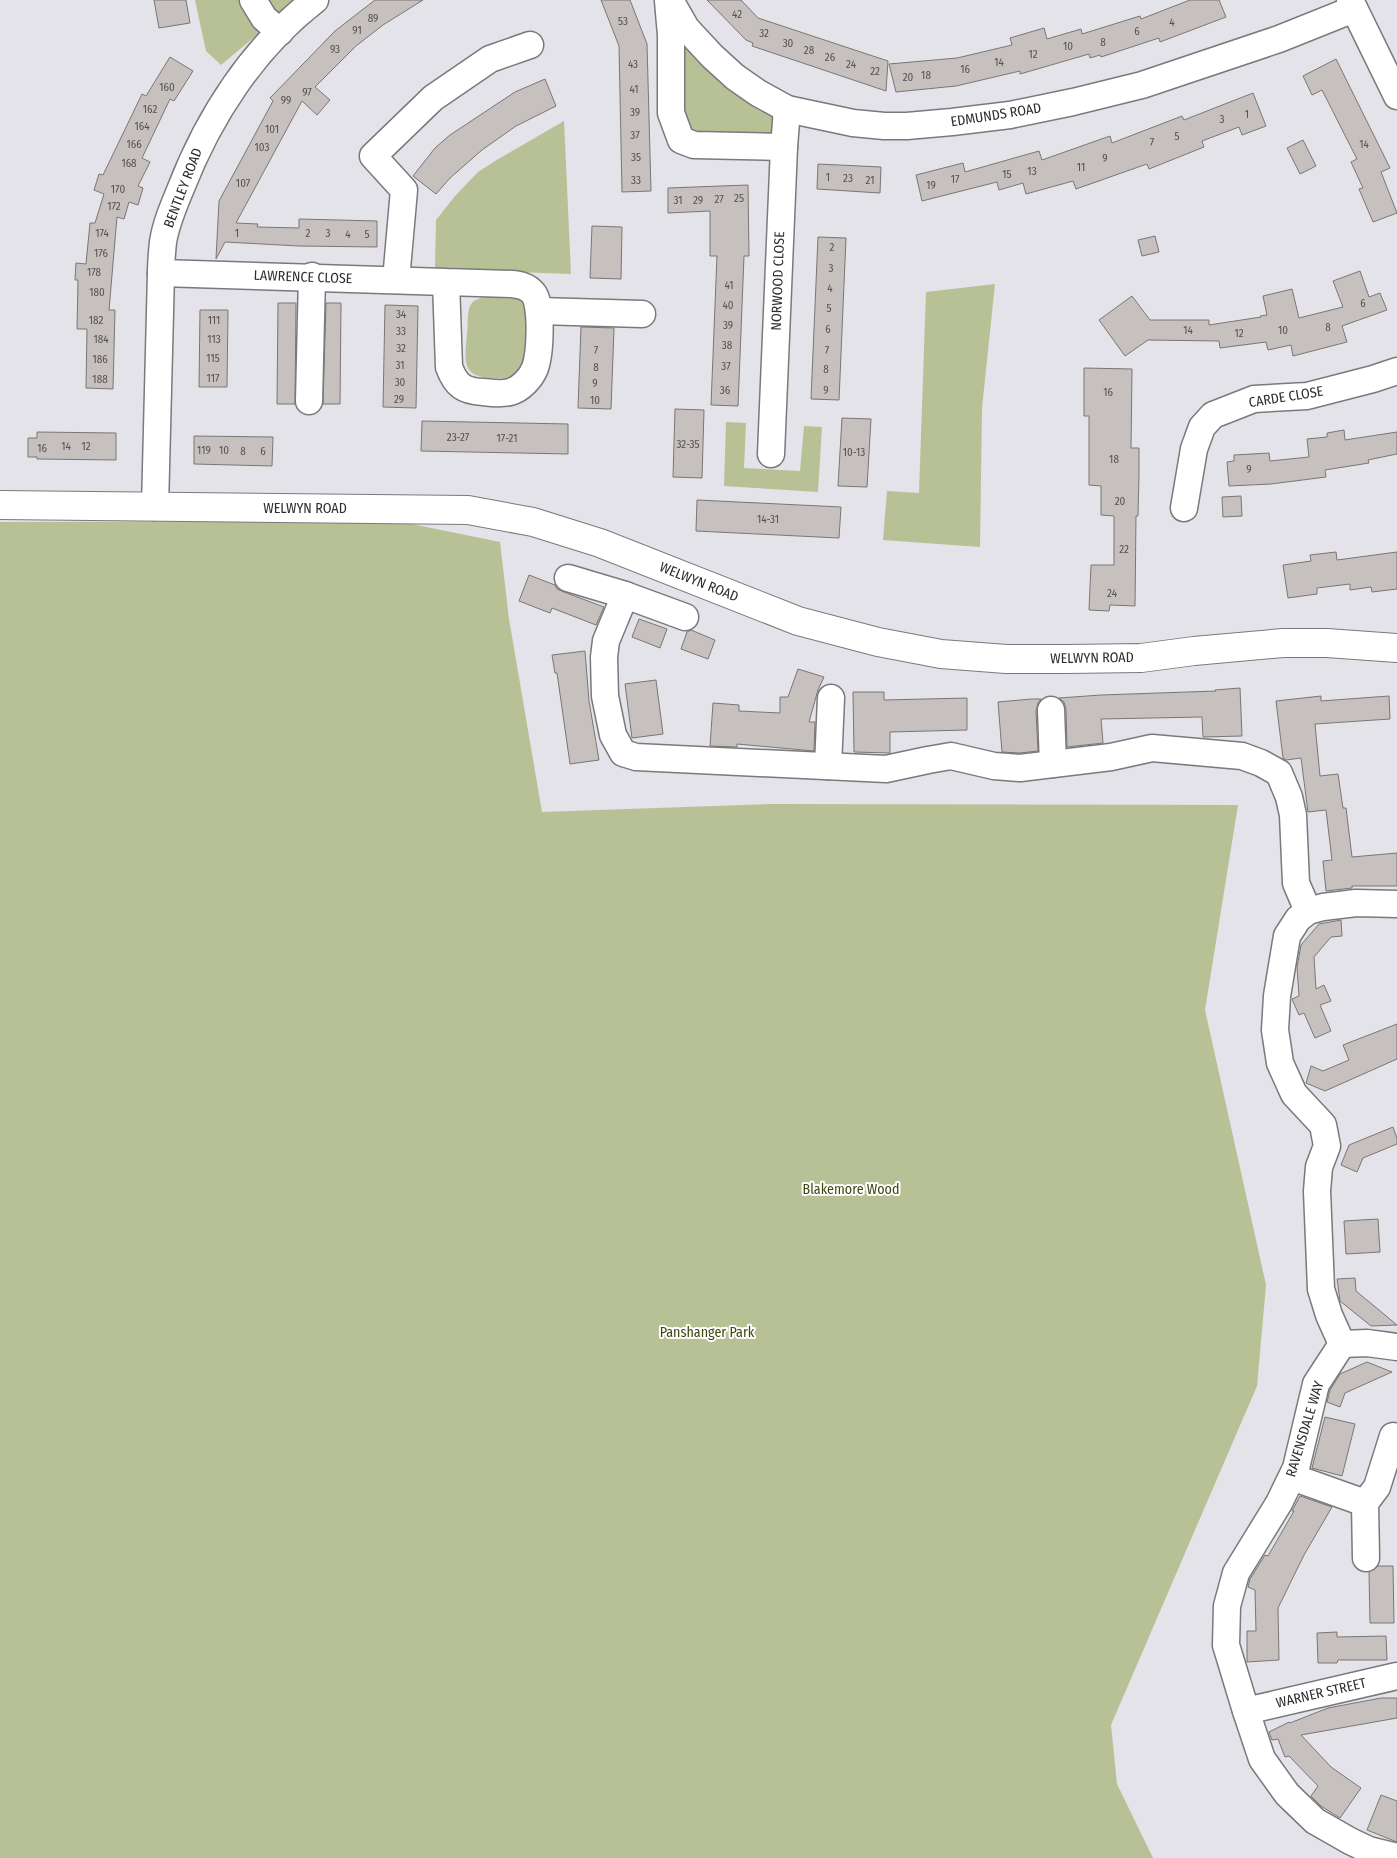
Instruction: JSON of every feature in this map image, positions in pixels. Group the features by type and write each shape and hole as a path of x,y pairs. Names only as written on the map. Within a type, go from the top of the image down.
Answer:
{"main road":[{"name":"WELWYN ROAD","path":"0,504 458,510 496,515 533,522 600,543 798,620 878,642 941,654 1006,659 1067,659 1141,658 1194,651 1283,644 1327,643 1397,648"}],"street":[{"path":"253,0 264,18 280,32"},
{"name":"BENTLEY ROAD","path":"155,507 160,273 163,241 171,214 202,140 239,79 280,32 314,0"},
{"path":"669,0 671,113 681,140 694,145 784,147"},
{"name":"EDMUNDS ROAD","path":"669,0 686,28 712,56 729,72 758,93 787,109 853,123 884,126 907,126 1010,115 1142,85 1279,39 1352,5"},
{"path":"1352,5 1397,96"},
{"path":"396,280 404,190 373,156 433,98 490,59 530,45"},
{"name":"NORWOOD CLOSE","path":"771,454 787,109"},
{"name":"LAWRENCE CLOSE","path":"160,273 312,276 512,284 525,286 533,293 539,304 540,320 536,367 522,386 510,392 469,391 460,386 449,367 446,282"},
{"path":"309,401 312,276"},
{"path":"539,311 642,314"},
{"name":"CARDE CLOSE","path":"1184,508 1194,449 1202,428 1213,415 1254,400 1307,396 1397,371"},
{"path":"568,578 625,595 685,617"},
{"path":"625,595 606,641 604,657 605,696 613,735 623,753 636,756 886,770 951,756 994,766 1020,768 1111,757 1152,748 1242,756 1261,763 1279,773 1294,815 1296,883 1308,911"},
{"path":"828,766 831,698"},
{"path":"1051,710 1053,764"},
{"path":"1397,904 1356,903 1323,906 1308,911 1298,919 1287,936 1277,996 1275,1030 1280,1063 1294,1094 1323,1125 1327,1146 1320,1167 1317,1191 1321,1289 1329,1315 1342,1344 1367,1343 1397,1347"},
{"name":"RAVENSDALE WAY","path":"1342,1344 1316,1384 1296,1468 1292,1477 1279,1503 1236,1573 1227,1606 1226,1644 1262,1758 1287,1794 1315,1821 1369,1850 1397,1857"},
{"path":"1366,1558 1365,1503 1377,1486 1393,1436"},
{"path":"1292,1477 1365,1503"},
{"name":"WARNER STREET","path":"1246,1710 1397,1676"}],"green space":[{"path":"195,0 299,0 221,65 206,51"},
{"path":"688,48 771,113 774,122 770,139 694,137 683,122 684,49"},
{"path":"564,121 571,274 435,269 436,220 455,196 478,172"},
{"path":"995,284 982,408 980,547 883,540 887,491 919,493 926,292"},
{"path":"487,297 520,299 528,307 528,364 520,372 510,377 484,377 476,375 467,366 466,351 469,309 475,300"},
{"path":"726,422 746,423 744,468 800,471 804,426 822,427 818,492 724,486"},
{"name":"Blakemore Wood","path":"397,521 500,542 509,619 542,812 772,804 1238,805 1205,1010 1266,1285 1257,1386 1111,1725 1117,1784 1153,1858 0,1858 0,522"}],"building":[{"path":"154,0 186,0 190,23 159,28"},
{"path":"375,0 423,0 383,25 356,46 315,87 330,100 317,115 302,101 236,223 258,224 257,227 299,228 299,219 377,221 377,247 299,246 225,242 216,259 219,201 273,101 270,98 335,31"},
{"path":"601,0 630,0 647,44 651,191 622,192 619,46"},
{"path":"707,0 741,0 758,18 888,61 886,91 752,46 753,43 746,40"},
{"path":"1190,0 1219,0 1226,17 1160,42 1159,38 1101,57 1100,55 1090,58 1089,54 1020,74 1020,71 956,86 896,92 889,64 957,58 1012,45 1010,38 1044,28 1047,39 1081,29 1082,34 1140,16 1141,19"},
{"path":"170,57 193,71 174,101 170,99 142,158 150,162 138,186 143,188 138,205 129,202 124,219 117,217 109,310 115,310 113,389 86,388 87,329 77,329 78,280 75,280 76,263 86,264 90,223 95,223 104,194 94,190 99,174 103,175 142,94 146,96"},
{"path":"1336,59 1390,168 1381,172 1397,213 1373,222 1359,189 1363,188 1351,162 1357,159 1322,90 1312,95 1303,76"},
{"path":"545,79 556,106 516,126 482,150 450,178 436,194 413,176 435,148 450,135 515,92"},
{"path":"1253,93 1266,126 1242,135 1239,127 1202,141 1204,147 1149,169 1147,164 1076,189 1073,181 1026,194 1023,183 999,190 997,182 922,201 916,175 963,163 965,172 1039,151 1042,160 1110,136 1112,143 1182,116 1184,120"},
{"path":"1303,140 1316,166 1300,174 1287,148"},
{"path":"818,164 881,167 880,193 817,189"},
{"path":"748,185 749,256 744,256 738,406 711,405 717,256 710,256 710,211 668,213 668,188"},
{"path":"592,226 622,227 621,279 590,278"},
{"path":"1155,236 1159,252 1142,256 1138,240"},
{"path":"818,237 846,238 839,400 811,399"},
{"path":"1360,271 1369,297 1380,293 1387,310 1342,326 1347,342 1293,356 1291,345 1268,350 1266,342 1220,348 1219,341 1148,340 1125,356 1099,320 1132,296 1150,320 1209,320 1209,325 1261,317 1267,315 1263,296 1292,289 1299,318 1343,307 1333,281"},
{"path":"278,303 296,303 295,404 277,404"},
{"path":"326,303 341,303 340,404 323,404"},
{"path":"385,305 418,306 416,408 383,407"},
{"path":"200,310 228,310 227,387 199,387"},
{"path":"581,327 614,328 611,409 578,408"},
{"path":"1084,368 1132,369 1131,448 1139,448 1135,606 1110,605 1109,611 1089,610 1091,565 1114,565 1114,516 1101,515 1101,486 1089,485 1089,416 1084,416"},
{"path":"675,409 704,410 702,478 673,477"},
{"path":"842,418 871,419 867,487 838,486"},
{"path":"422,421 568,424 568,454 421,451"},
{"path":"1344,430 1345,440 1397,432 1397,454 1368,460 1369,463 1325,470 1326,477 1271,484 1229,486 1227,462 1234,461 1234,455 1269,453 1270,461 1309,457 1307,439 1327,437 1327,433"},
{"path":"37,432 116,433 116,460 37,459 37,457 28,457 28,438 37,438"},
{"path":"194,436 273,437 272,466 194,464"},
{"path":"1241,496 1242,516 1223,517 1222,497"},
{"path":"697,500 841,507 839,538 696,531"},
{"path":"1336,552 1337,560 1397,552 1397,589 1372,592 1371,587 1350,590 1350,584 1317,588 1317,594 1288,598 1283,565 1311,561 1310,555"},
{"path":"529,575 555,585 557,589 564,592 604,607 596,625 552,608 550,613 519,601"},
{"path":"639,619 667,629 660,648 632,637"},
{"path":"691,630 715,640 708,659 681,649 687,632"},
{"path":"585,651 589,701 599,760 570,764 557,673 555,673 552,655"},
{"path":"798,669 824,677 818,690 809,722 815,722 814,751 737,744 737,747 710,746 713,703 739,705 739,711 780,713 780,697 788,697"},
{"path":"656,680 663,734 632,738 625,684"},
{"path":"1240,688 1242,736 1203,737 1202,717 1101,719 1103,743 1067,747 1066,709 1064,702 1059,698 1216,691"},
{"path":"853,692 884,692 884,700 967,698 967,730 890,732 890,753 854,752"},
{"path":"1321,696 1321,701 1389,696 1390,719 1315,724 1320,776 1338,774 1343,808 1346,808 1352,857 1397,853 1397,886 1352,886 1352,888 1326,891 1323,861 1332,860 1326,810 1308,812 1301,758 1286,760 1283,758 1276,701"},
{"path":"1041,699 1036,711 1038,751 1002,752 998,702"},
{"path":"1341,920 1342,936 1331,937 1314,957 1316,989 1324,985 1331,1001 1320,1005 1331,1031 1315,1038 1304,1013 1299,1015 1292,999 1299,996 1297,967 1301,945 1319,924"},
{"path":"1397,1024 1397,1059 1325,1091 1306,1083 1311,1066 1323,1071 1349,1060 1343,1045"},
{"path":"1393,1127 1397,1144 1363,1158 1357,1172 1341,1165 1349,1145"},
{"path":"1378,1219 1380,1252 1346,1254 1344,1221"},
{"path":"1355,1278 1356,1291 1397,1325 1371,1326 1340,1301 1337,1279"},
{"path":"1367,1362 1392,1372 1345,1393 1340,1407 1327,1402 1330,1390 1340,1374"},
{"path":"1325,1417 1355,1424 1342,1476 1312,1468"},
{"path":"1300,1496 1332,1507 1304,1555 1278,1608 1279,1660 1247,1662 1247,1631 1256,1631 1255,1590 1248,1587 1250,1579 1265,1555 1268,1556 1294,1511 1292,1511"},
{"path":"1378,1566 1393,1566 1394,1623 1370,1623 1369,1572"},
{"path":"1337,1632 1337,1637 1386,1636 1387,1660 1338,1660 1337,1663 1318,1663 1317,1633"},
{"path":"1381,1698 1397,1698 1397,1718 1301,1735 1331,1767 1361,1788 1340,1818 1321,1806 1311,1796 1318,1786 1289,1756 1285,1757 1278,1739 1272,1740 1269,1732 1289,1722 1328,1708"},
{"path":"1381,1795 1397,1801 1397,1842 1367,1830"}],"park label":[{"name":"Panshanger Park","path":"707,1332"}]}
